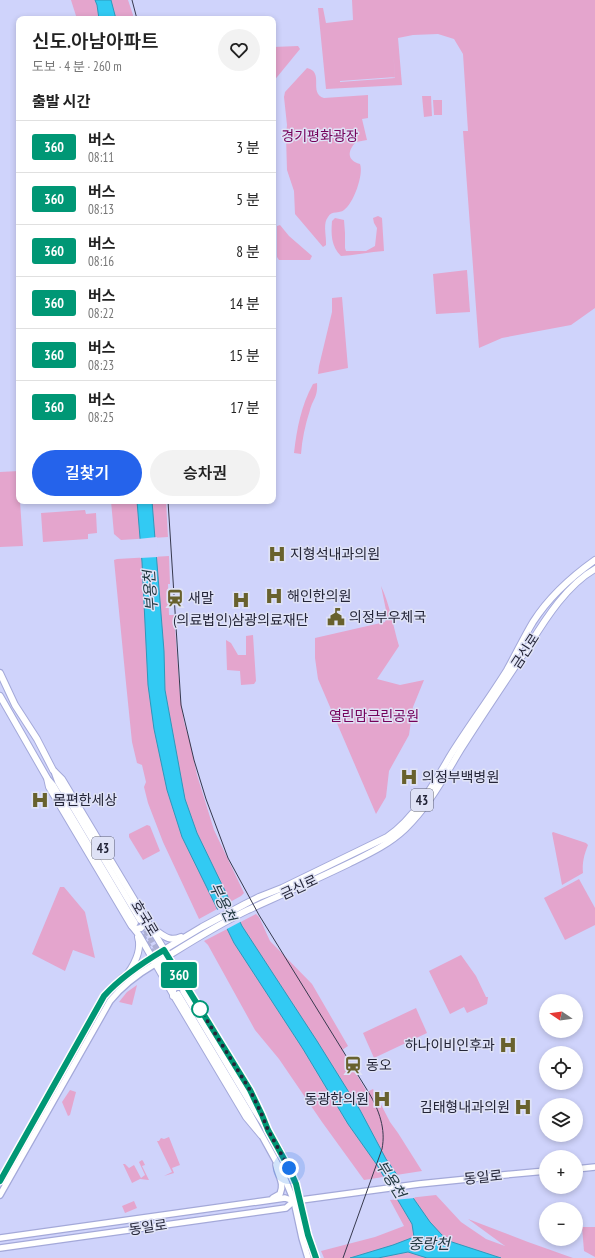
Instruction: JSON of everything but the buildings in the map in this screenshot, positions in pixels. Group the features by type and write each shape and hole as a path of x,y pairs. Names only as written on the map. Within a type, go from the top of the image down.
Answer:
{"main road":[{"name":"금신로","path":"246,907 259,897 282,888 387,837 400,827 414,811 436,780 507,669 541,611 552,596 595,560"},
{"name":"금신로","path":"246,907 336,870 381,848 404,830 416,818 441,784 548,616 568,591 588,572 595,568"},
{"name":"호국로","path":"0,672 15,705 37,740 53,770 62,779 137,923 139,935 155,964 181,992 250,1090 268,1130"},
{"name":"호국로","path":"0,696 47,778 49,787 53,794 137,923 151,927 168,956 181,992 246,1117 262,1135"},
{"name":"43","path":"155,964 203,930 246,907"},
{"path":"128,974 138,953 139,945 137,923"},
{"name":"43","path":"151,927 165,938 170,939 177,939 203,930"},
{"name":"43","path":"152,958 194,932"}],"street":[{"path":"0,1181 103,998 116,983 152,958"},
{"path":"0,1195 110,1001 132,979 155,964"},
{"name":"호국로","path":"268,1130 293,1177 300,1232 308,1258"},
{"name":"호국로","path":"262,1135 297,1201 315,1256"},
{"path":"250,1203 271,1199 280,1194 283,1185 278,1174 275,1161"},
{"path":"583,1168 595,1167"},
{"name":"동일로","path":"0,1238 285,1198 297,1201 419,1184 539,1172"},
{"name":"동일로","path":"0,1248 286,1208 297,1201"}],"green space":[{"path":"71,0 128,0 133,15 133,16 76,16"},
{"path":"352,0 595,0 595,308 571,325 502,338 479,348 463,131 468,131 463,54 454,39 438,34 413,35 398,38 402,85 326,89 318,8 323,8 326,23 353,20","holes":["395,77 395,78 340,82"]},
{"path":"298,46 300,49 276,78 276,47"},
{"name":"경기평화광장","path":"307,68 312,70 315,74 317,92 324,98 368,95 368,118 362,119 367,140 356,142 350,151 350,157 352,160 360,164 361,169 357,189 351,202 344,210 331,214 326,219 326,245 323,247 295,214 294,191 287,170 287,125 284,97 285,92"},
{"path":"422,96 431,96 432,116 424,117"},
{"path":"433,100 442,100 442,115 434,115"},
{"path":"378,216 382,218 384,251 341,256 333,244 332,221 335,218 344,220 346,251 366,251 375,246 377,228 373,218"},
{"path":"280,225 289,236 312,256 310,260 279,260 277,257 277,226"},
{"path":"467,270 470,312 436,314 433,274"},
{"path":"342,297 348,368 318,374 332,312 332,298"},
{"path":"317,383 316,395 305,427 301,454 294,453 298,426 303,409 313,384"},
{"path":"16,471 16,504 20,504 23,546 0,547 0,472"},
{"path":"111,504 166,504 168,537 121,540 114,534"},
{"path":"85,510 86,514 96,513 97,533 88,534 88,539 43,542 41,513"},
{"path":"169,556 169,615 174,615 180,695 184,722 197,775 214,830 244,893 199,919 163,842 148,803 144,787 146,782 142,765 137,763 132,742 114,560"},
{"name":"열린맘근린공원","path":"381,586 389,608 399,646 377,679 400,685 424,680 413,707 409,735 389,771 386,797 376,814 318,679 315,658 315,638 385,622 387,615"},
{"path":"253,635 256,681 254,684 241,685 240,671 227,670 226,640 231,643 238,655 246,655 246,636"},
{"path":"147,825 150,826 160,851 143,860 129,837 129,834"},
{"path":"553,832 588,845 585,852 583,873 562,885 552,833"},
{"path":"579,879 595,908 595,925 565,940 544,898"},
{"path":"60,887 64,887 85,912 95,958 73,950 65,971 32,954"},
{"path":"256,914 259,917 270,941 312,984 348,1046 342,1050 367,1092 373,1089 390,1122 422,1171 364,1180 279,1059 255,1030 208,945 204,941"},
{"path":"461,955 476,976 486,997 488,997 487,1004 467,1013 464,1007 450,1014 429,971"},
{"path":"137,985 132,1005 119,1002 127,992"},
{"path":"416,1008 427,1033 374,1058 363,1033"},
{"path":"70,1090 76,1092 70,1115 68,1116 62,1102"},
{"path":"169,1137 180,1165 172,1168 174,1173 164,1176 172,1172 157,1141 161,1138 164,1139"},
{"path":"142,1160 145,1165 142,1166 149,1180 140,1179 132,1183 123,1164 129,1168 134,1165 141,1178 145,1175 139,1162"},
{"path":"436,1195 461,1222 486,1239 505,1246 468,1219 573,1258 324,1258 321,1251 375,1237 404,1226 390,1200"},
{"path":"134,1201 137,1208 125,1213 122,1206"},
{"path":"583,1227 595,1227 595,1257 584,1251"}],"water":[{"path":"95,0 111,0 115,16 99,16"},
{"name":"중랑천","path":"137,504 152,504 164,651 165,690 185,799 197,833 242,926 360,1110 386,1159 430,1222 442,1235 452,1242 501,1258 427,1258 408,1252 378,1258 350,1258 414,1237 412,1224 377,1165 348,1124 303,1049 234,943 182,837 167,790 154,729 148,685 142,562"}],"pier":[{"path":"157,537 158,557 140,558 138,539"},
{"path":"233,901 242,921 225,930 215,911"},
{"path":"399,1175 415,1198 394,1200 381,1177"}],"tunnel":[{"path":"141,923 182,989"},
{"path":"142,935 178,994"}],"tram line":[{"path":"132,0 136,16"},
{"path":"168,504 181,705 194,760 206,799 228,858 259,915 369,1093 381,1120 383,1134 382,1149 343,1258"}],"bus line":[{"name":"360","path":"0,1181 104,996 116,983 164,950 250,1090 268,1130 289,1168 296,1184 308,1235 316,1258"}],"place":[{"name":"지형석내과의원","path":"277,554"},
{"name":"해인한의원","path":"274,596"},
{"name":"새말","path":"175,598"},
{"name":"(의료법인)삼광의료재단","path":"241,600"},
{"name":"의정부우체국","path":"336,617"},
{"name":"의정부백병원","path":"409,777"},
{"name":"몸편한세상","path":"40,800"},
{"name":"하나이비인후과","path":"508,1045"},
{"name":"동오","path":"353,1065"},
{"name":"동광한의원","path":"382,1099"},
{"name":"김태형내과의원","path":"523,1107"}],"route":[{"path":"200,1009 250,1090 268,1130 289,1168"}],"water label":[{"name":"부용천","path":"150,591"},
{"name":"부용천","path":"223,902"},
{"name":"부용천","path":"391,1179"}]}
